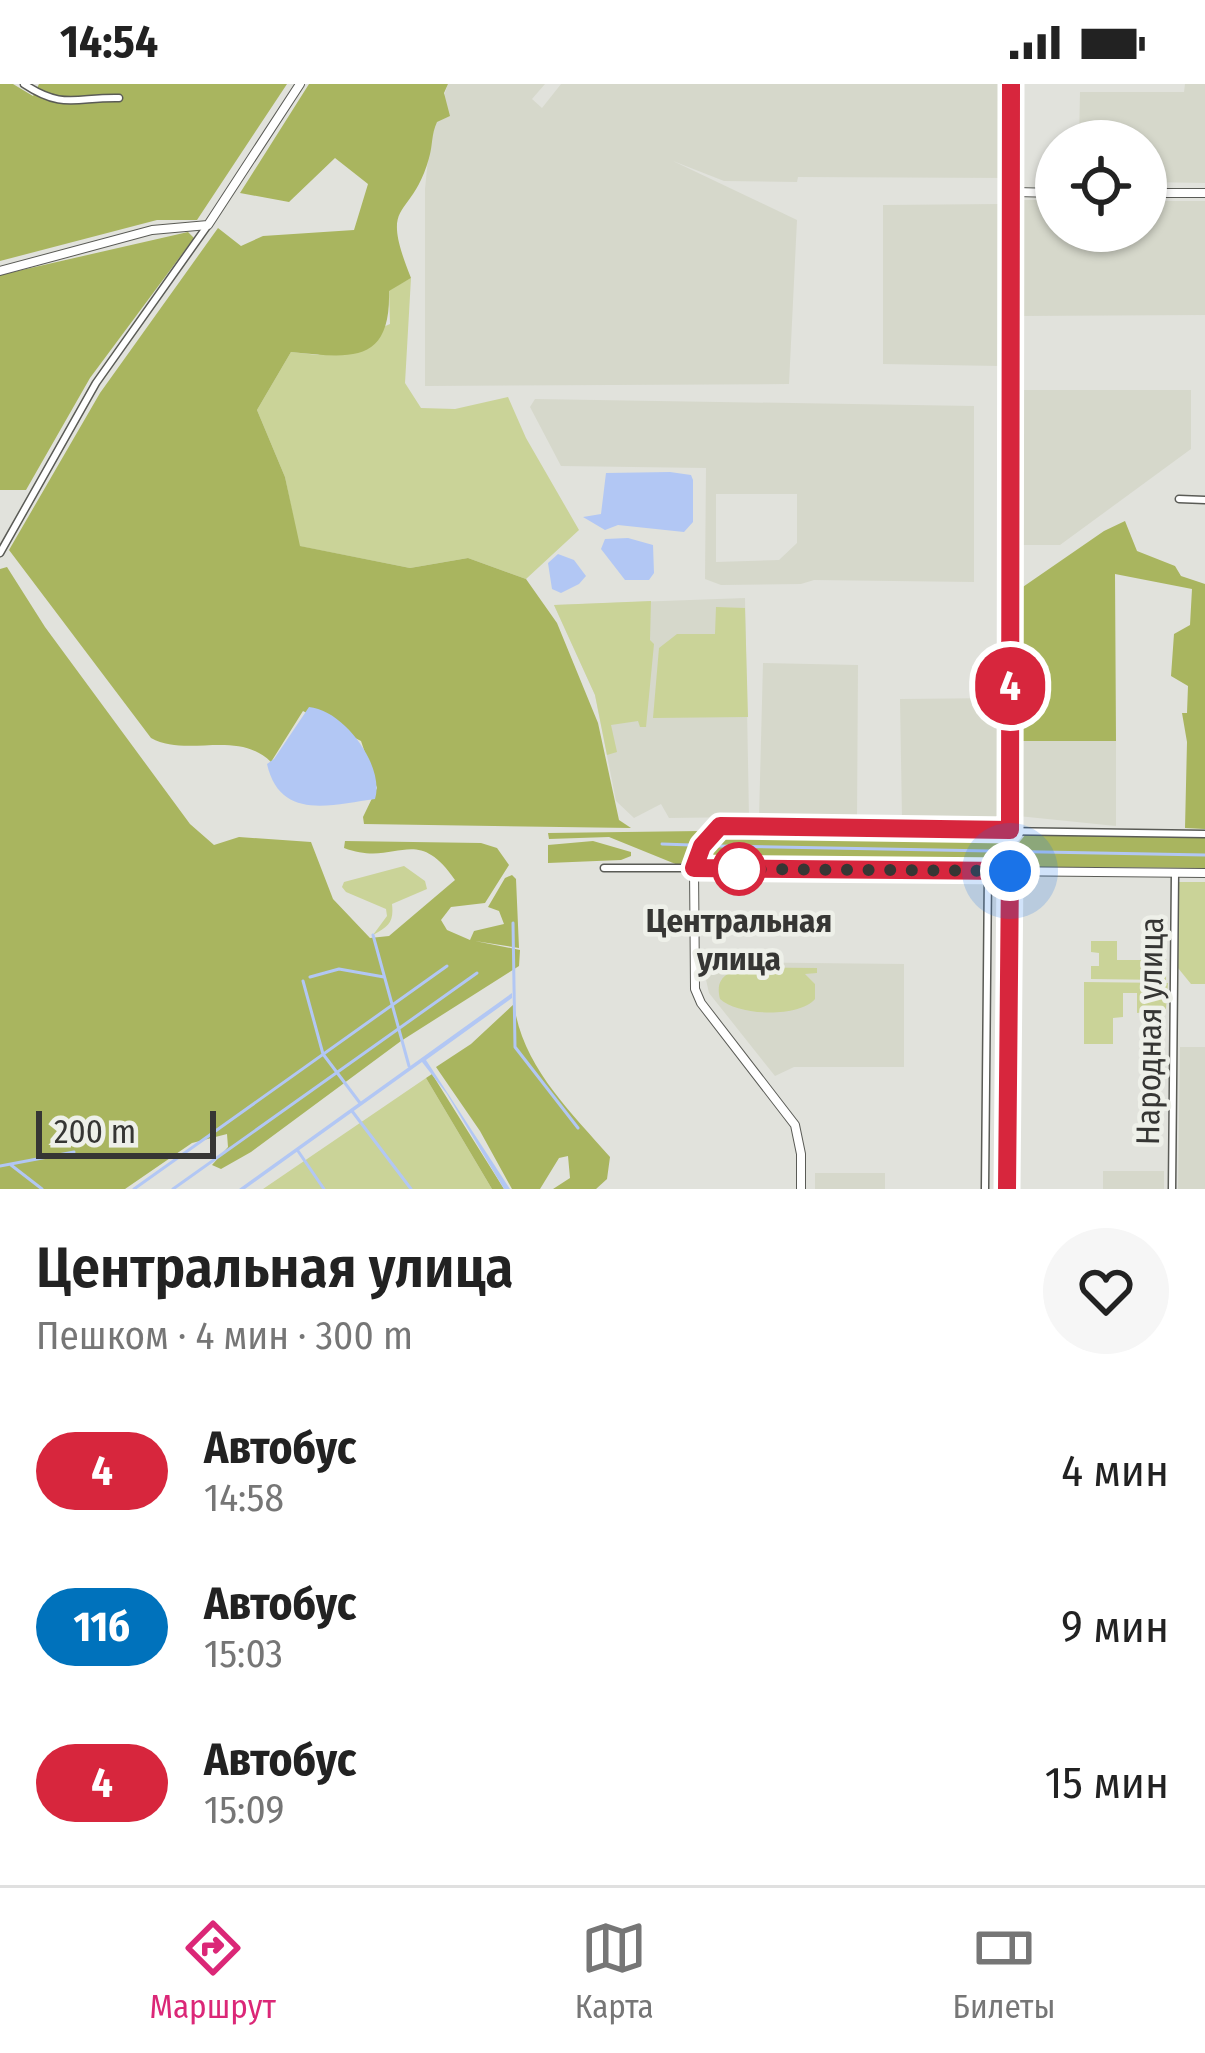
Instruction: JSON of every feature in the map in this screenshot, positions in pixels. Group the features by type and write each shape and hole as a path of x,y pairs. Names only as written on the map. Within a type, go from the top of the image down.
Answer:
{"street":[{"path":"24,84 47,99 62,102 119,98"},
{"path":"0,553 96,383 208,226 300,84"},
{"path":"1010,830 1011,84"},
{"path":"1011,192 1035,193"},
{"path":"1167,193 1205,193"},
{"path":"0,271 152,230 208,226"},
{"path":"1179,499 1205,500"},
{"path":"801,1189 795,1125 700,1003 695,989 694,868 702,846 720,826 1205,834"},
{"path":"604,868 1205,873"},
{"path":"985,1189 988,871"},
{"path":"1006,1189 1010,871"},
{"name":"Народная улица","path":"1172,1189 1175,873"},
{"path":"986,1062 1008,1062"}],"shaded area":[{"path":"448,84 545,84 532,99 542,108 561,84 1007,84 1007,178 724,181 673,161 797,220 789,384 425,386 425,189 430,138"},
{"path":"1185,84 1205,84 1205,183 1167,182 1167,120 1079,120 1080,92 1184,92"},
{"path":"1019,200 1035,200 1035,252 1167,252 1167,201 1205,201 1205,315 1020,316"},
{"path":"999,204 1000,366 883,364 883,205"},
{"path":"1018,390 1191,390 1191,449 1060,545 1018,545"},
{"path":"535,399 974,406 974,582 814,580 721,585 705,579 706,468 561,466 530,407","holes":["716,494 797,494 797,543 779,560 716,562"]},
{"path":"745,598 749,817 669,818 661,804 634,818 616,801 595,695 554,605"},
{"path":"763,663 858,665 857,820 759,818"},
{"path":"1000,698 1001,817 902,818 900,699"},
{"path":"1018,741 1116,741 1116,826 1018,816"},
{"path":"702,962 904,964 904,1067 794,1067 775,1076 709,993"},
{"path":"1180,1047 1205,1047 1205,1189 1178,1189"},
{"path":"1103,1171 1164,1171 1164,1189 1103,1189"},
{"path":"815,1173 885,1173 885,1189 815,1189"}],"green space":[{"path":"0,84 13,84 33,96 39,84 287,84 197,220 157,220 0,261"},
{"path":"309,84 448,84 444,93 450,116 437,122 422,178 397,221 411,278 389,291 383,333 363,352 291,352 257,410 285,477 300,546 410,568 468,558 526,579 557,623 598,723 619,820 631,828 364,824 377,788 361,741 303,711 271,762 243,747 180,746 151,738 9,550 100,393 218,228 241,246 263,236 354,230 368,184 335,158 289,202 240,193"},
{"path":"188,232 194,238 90,378 26,490 0,490 0,275"},
{"path":"411,278 405,383 421,408 455,409 508,397 579,530 526,579 468,558 410,568 299,546 285,477 257,410 291,352 318,355 390,324 389,290"},
{"path":"1125,521 1137,551 1205,584 1205,829 1185,828 1187,742 1182,713 1187,713 1188,686 1171,676 1174,634 1190,625 1192,589 1115,574 1116,741 1018,741 1017,591"},
{"path":"7,567 45,627 190,824 214,845 239,837 311,842 333,899 370,938 389,936 455,880 428,853 362,853 344,848 345,841 481,843 497,848 509,865 485,903 451,907 441,920 447,930 470,940 474,931 504,924 499,911 488,907 505,878 512,875 519,948 475,941 520,950 519,966 401,1041 221,1169 212,1165 228,1147 227,1134 192,1143 125,1189 0,1189 0,569"},
{"path":"651,601 650,640 654,644 646,727 638,721 611,725 617,752 607,755 595,695 554,605"},
{"path":"716,607 745,608 748,717 653,718 659,648 677,634 715,634"},
{"path":"701,831 689,863 678,865 609,837 549,839 548,833"},
{"path":"724,832 1007,835 1007,853 996,865 708,862 705,853"},
{"path":"1026,834 1205,837 1205,868 1037,867 1018,853 1017,845"},
{"path":"593,841 631,852 631,856 548,863 548,845"},
{"path":"404,866 425,881 427,889 392,904 389,923 373,935 387,916 386,909 346,892 344,882"},
{"path":"1179,882 1205,882 1205,984 1191,984 1178,968"},
{"path":"1091,941 1117,941 1117,960 1143,960 1143,947 1166,947 1166,980 1091,979 1091,966 1099,966 1099,953 1091,952"},
{"path":"712,967 817,968 817,973 805,974 815,984 815,999 783,1012 740,1009 720,999 720,984 729,973 712,972"},
{"path":"1084,982 1168,983 1166,1009 1137,1013 1137,993 1123,993 1123,1017 1113,1018 1113,1044 1084,1044"},
{"path":"514,1004 537,1068 610,1157 607,1179 596,1189 553,1189 570,1178 568,1156 559,1158 540,1189 512,1189 436,1067 471,1044"},
{"path":"432,1074 504,1189 492,1189 426,1078"},
{"path":"426,1078 492,1189 263,1189"}],"water":[{"path":"606,473 691,475 693,480 693,522 684,532 618,525 605,530 583,517 601,514"},
{"path":"628,538 653,545 654,573 649,580 625,580 601,549 605,539"},
{"path":"558,554 574,560 586,576 561,593 552,589 548,563"},
{"path":"309,707 335,718 359,742 374,771 375,799 309,805 295,802 274,782 267,764"},
{"path":"512,993 512,998 426,1060 510,1189 504,1189 447,1094 422,1062 239,1189"}],"waterway":[{"path":"662,844 691,845"},
{"path":"718,846 1205,855"},
{"path":"513,923 515,1047 578,1128"},
{"path":"373,935 409,1066"},
{"path":"134,1189 447,966"},
{"path":"310,977 339,969 384,977"},
{"path":"173,1189 477,973"},
{"path":"303,981 323,1054 360,1103"},
{"path":"352,1111 411,1189"},
{"path":"298,1151 324,1189"},
{"path":"0,1166 74,1152"},
{"path":"11,1165 42,1189"}],"bus line":[{"name":"4","path":"1007,1189 1010,871 694,868 702,846 720,826 1010,830 1011,84"}],"place":[{"name":"Центральная улица","path":"739,869"}],"route":[{"path":"739,869 1010,871"}]}
